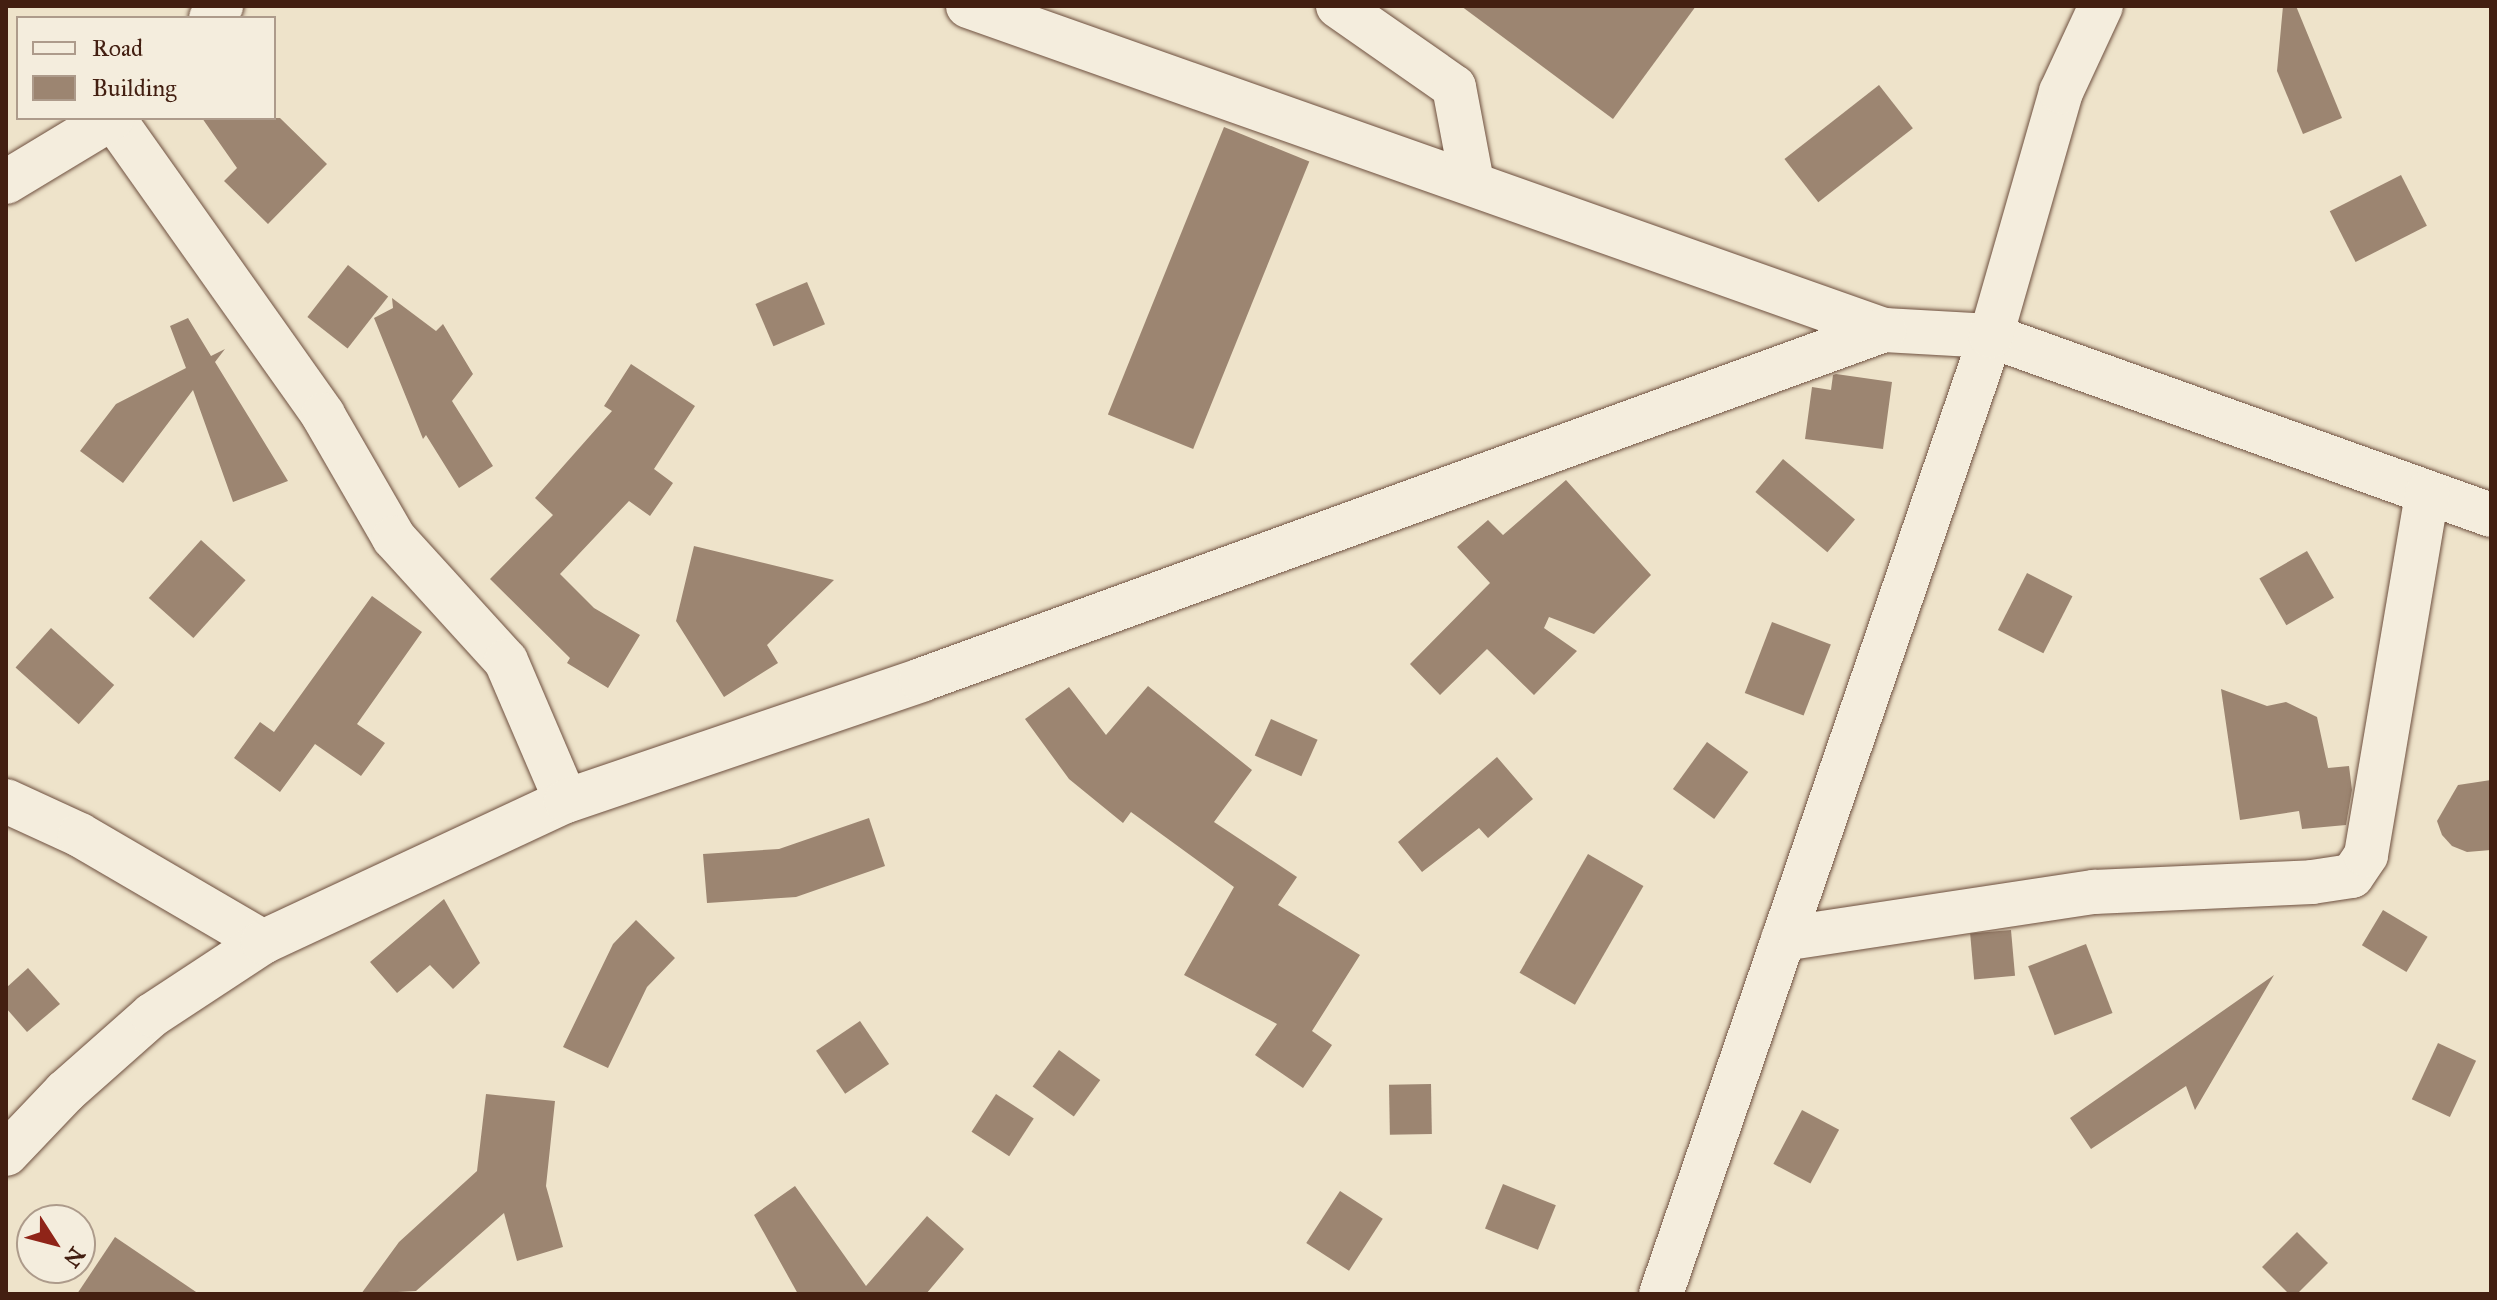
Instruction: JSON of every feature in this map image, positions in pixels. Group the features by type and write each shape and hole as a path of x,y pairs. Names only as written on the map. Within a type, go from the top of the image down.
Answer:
{"street":[{"path":"968,6 1884,330 1991,336 2491,515"},
{"path":"1338,6 1454,87 1472,182"},
{"path":"1661,1294 1991,336 2061,92 2101,6"},
{"path":"6,182 109,120"},
{"path":"113,120 323,415 394,538 506,661 566,801"},
{"path":"6,1154 65,1092 152,1015 263,942 566,801 921,680 1884,330"},
{"path":"1783,939 2094,892 2312,882 2352,876 2366,855 2427,493"},
{"path":"6,801 80,835 263,942"}],"building":[{"path":"1461,6 1696,6 1613,119"},
{"path":"2283,6 2296,6 2342,118 2303,134 2277,71"},
{"path":"1879,85 1913,128 1818,202 1784,159"},
{"path":"280,118 327,164 268,224 224,181 237,168 203,120"},
{"path":"1224,127 1309,161 1193,449 1108,414"},
{"path":"2401,175 2427,226 2356,262 2330,211"},
{"path":"348,265 388,296 348,348 307,317"},
{"path":"807,282 825,324 773,346 755,304"},
{"path":"392,298 436,331 443,324 473,374 452,401 493,466 459,488 426,435 423,439 374,318 393,308"},
{"path":"188,318 211,356 225,349 215,362 288,481 233,502 193,390 123,483 80,451 116,404 186,368 170,326"},
{"path":"631,364 695,406 654,469 673,483 650,516 629,501 560,574 594,608 640,635 608,688 567,663 570,658 490,579 553,515 535,498 612,411 604,406"},
{"path":"1833,375 1892,382 1883,449 1805,439 1812,387 1831,390"},
{"path":"1783,459 1855,519 1827,552 1755,492"},
{"path":"1566,480 1651,575 1594,634 1549,617 1544,628 1577,651 1534,695 1487,649 1440,695 1410,664 1490,583 1457,547 1488,520 1503,535"},
{"path":"201,540 246,580 193,638 149,598"},
{"path":"694,546 834,580 767,645 778,663 724,697 676,621"},
{"path":"2307,551 2334,598 2286,625 2259,578"},
{"path":"2027,573 2072,596 2043,653 1998,630"},
{"path":"372,596 422,632 357,724 385,743 361,776 315,744 280,792 234,758 260,722 274,732"},
{"path":"1772,622 1831,645 1804,716 1745,693"},
{"path":"51,628 114,685 79,724 16,667"},
{"path":"1148,686 1252,770 1214,822 1297,877 1278,905 1360,955 1312,1031 1332,1045 1303,1088 1255,1055 1277,1024 1184,975 1234,887 1131,812 1123,823 1069,779 1025,719 1069,687 1106,735"},
{"path":"2221,689 2267,706 2286,702 2317,717 2328,768 2349,766 2352,790 2346,825 2302,829 2299,811 2240,820"},
{"path":"1271,719 1318,740 1301,776 1255,756"},
{"path":"1707,742 1748,772 1714,819 1673,789"},
{"path":"1497,757 1533,799 1488,838 1479,828 1422,872 1398,842"},
{"path":"2491,780 2491,850 2467,852 2452,846 2442,835 2437,821 2458,785"},
{"path":"869,818 885,866 796,897 707,903 703,854 779,849"},
{"path":"1588,854 1643,886 1575,1005 1520,973"},
{"path":"444,899 480,963 453,989 430,965 397,993 370,962"},
{"path":"2383,910 2428,937 2406,972 2362,945"},
{"path":"636,920 675,958 647,987 608,1068 563,1047 613,944"},
{"path":"2011,930 2015,976 1974,979 1970,934"},
{"path":"2086,944 2113,1013 2055,1035 2028,966"},
{"path":"28,968 60,1004 27,1032 6,1008 6,988"},
{"path":"2274,975 2195,1110 2186,1086 2091,1149 2070,1118"},
{"path":"860,1021 889,1064 845,1094 816,1051"},
{"path":"2438,1043 2476,1061 2450,1117 2412,1099"},
{"path":"1059,1050 1100,1080 1074,1116 1033,1086"},
{"path":"1431,1084 1432,1134 1390,1135 1389,1085"},
{"path":"486,1094 555,1101 546,1186 563,1247 517,1261 504,1213 416,1291 361,1294 399,1242 477,1171"},
{"path":"996,1094 1034,1119 1009,1156 971,1132"},
{"path":"1802,1110 1839,1130 1810,1184 1773,1164"},
{"path":"1503,1184 1556,1205 1538,1250 1485,1229"},
{"path":"795,1186 866,1286 927,1216 964,1249 926,1294 798,1294 754,1215"},
{"path":"1340,1191 1383,1219 1349,1271 1306,1243"},
{"path":"2297,1232 2328,1263 2297,1294 2289,1294 2262,1267"},
{"path":"115,1237 199,1294 77,1294 84,1284 96,1284 96,1266"}]}
